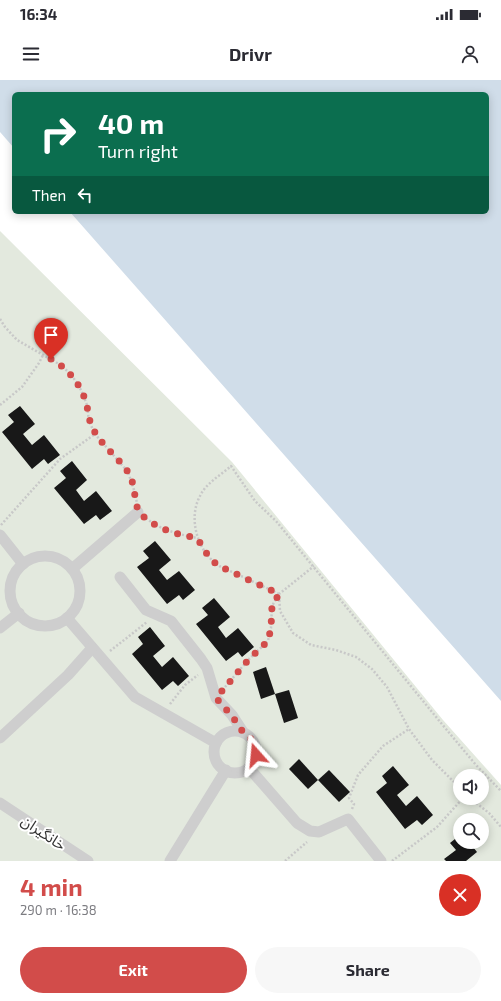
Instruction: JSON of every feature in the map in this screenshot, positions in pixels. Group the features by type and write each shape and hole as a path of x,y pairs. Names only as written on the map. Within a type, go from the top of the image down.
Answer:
{"street":[{"path":"72,569 138,512"},
{"path":"0,535 23,564"},
{"path":"46,556 62,561 72,569 78,580 80,596 77,604 67,618 52,625 44,626 28,621 19,613 12,602 11,585 15,574 23,564 38,557 46,556"},
{"path":"120,577 146,610 171,621 207,668 216,698 232,716 243,732 249,736 253,742 256,748 256,755 249,768 236,773 226,770 217,763 214,757 216,743 219,737 230,731 243,732"},
{"path":"0,628 19,613"},
{"path":"67,618 135,698 216,743"},
{"path":"0,738 68,675 92,648"},
{"path":"249,768 297,823 310,831 319,832 348,819 381,861"},
{"path":"170,861 226,770"},
{"name":"خانگیران","path":"0,803 88,861"}],"path":[{"path":"0,319 17,340 59,364 71,374 81,390 95,434 128,472 134,490 138,512 154,525 175,533 197,538"},
{"path":"0,405 22,387 43,355"},
{"path":"0,527 60,459 95,434"},
{"path":"279,594 217,565 207,554 197,538 195,510 200,496 210,483 231,466 255,502 276,521 441,723 476,765 501,791"},
{"path":"216,698 249,659 268,641 271,628 272,606 279,594 314,566"},
{"path":"279,594 280,611 293,633 311,645 336,650 356,657 372,669 387,687 409,729 432,760 453,781"},
{"path":"101,658 157,615"},
{"path":"163,713 185,685 207,668"},
{"path":"348,819 354,804 349,798 358,775 383,746 409,729"},
{"path":"392,861 437,827 457,805"},
{"path":"479,805 489,813 501,828"},
{"path":"285,861 319,832"}],"shaded area":[{"path":"0,80 501,80 501,701 72,214 489,214 489,92 12,92 12,146 0,132"},
{"path":"0,231 232,462 443,720 487,769 453,769 453,805 489,805 489,772 501,785 501,861 0,861"}],"building":[{"path":"20,406 35,424 23,434 32,445 44,435 60,455 48,464 44,459 32,469 2,432 14,422 8,415"},
{"path":"72,461 87,480 76,490 84,501 96,491 112,511 100,520 96,515 84,524 54,488 66,478 60,471"},
{"path":"155,541 171,560 159,570 167,580 179,571 195,590 183,600 179,595 167,604 137,567 149,558 143,551"},
{"path":"214,598 230,617 218,627 226,638 238,628 254,647 242,657 238,652 226,661 196,624 208,615 202,608"},
{"path":"150,627 165,646 153,656 162,667 173,657 189,676 178,686 173,681 162,690 132,654 143,644 138,637"},
{"path":"266,667 275,694 261,699 253,672"},
{"path":"289,690 298,718 284,723 275,694"},
{"path":"299,759 318,780 308,789 289,769"},
{"path":"393,766 409,785 397,795 406,806 417,796 433,815 422,825 417,820 405,829 376,792 387,783 382,776"},
{"path":"329,770 350,792 339,802 318,780"},
{"path":"455,849 475,849 477,852 466,861 446,861 444,859 456,850"}],"route":[{"path":"51,359 71,374 81,390 87,405 90,421 95,434 128,472 134,490 138,512 154,525 175,533 197,538 207,554 217,565 279,594 272,606 271,628 268,641 249,659 216,698 232,716 243,732 249,736 256,748 256,755"}]}
